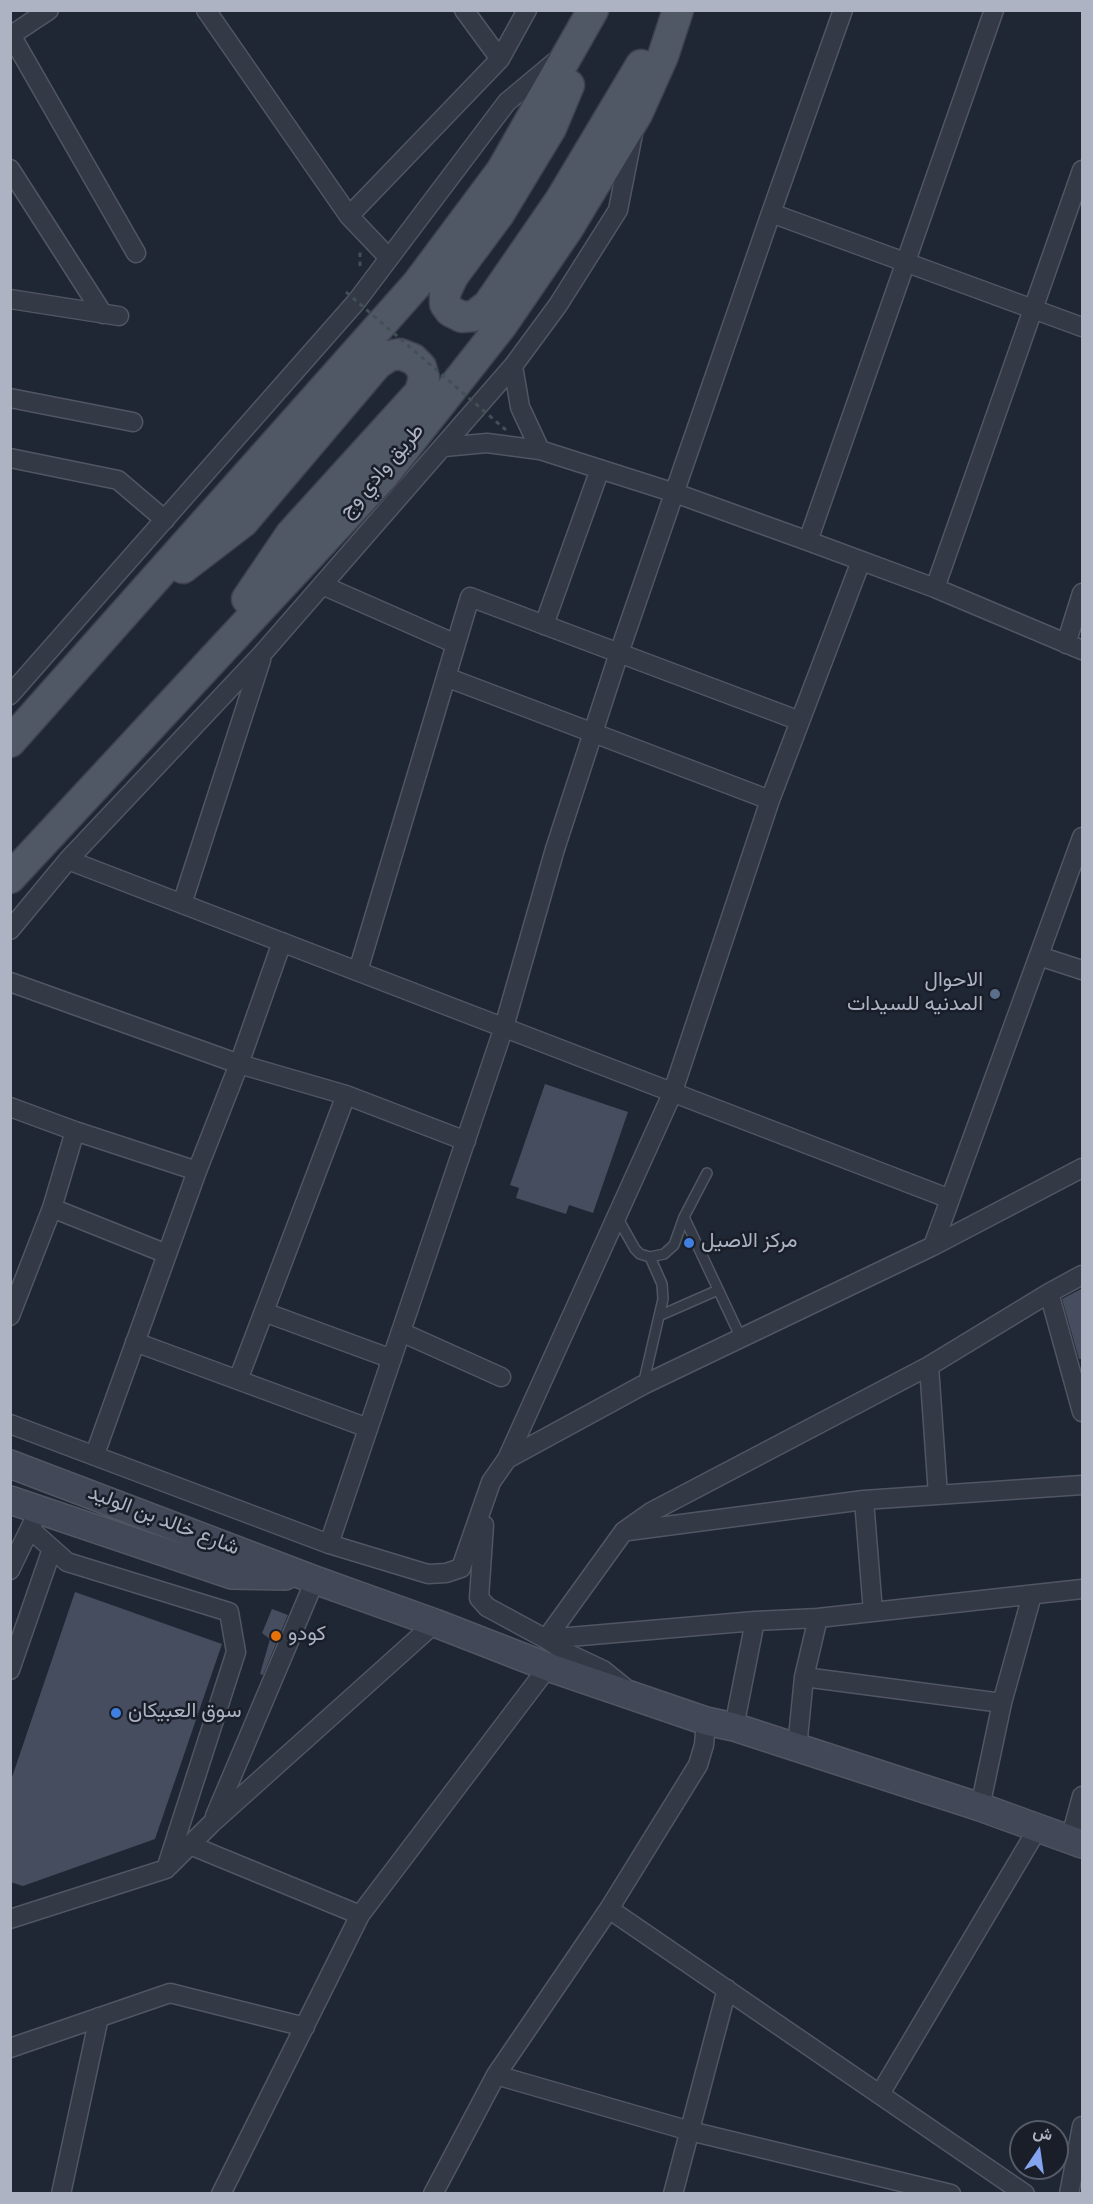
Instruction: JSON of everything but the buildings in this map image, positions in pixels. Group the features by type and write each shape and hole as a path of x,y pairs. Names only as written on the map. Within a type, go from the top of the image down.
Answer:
{"main road":[{"path":"10,742 417,284 502,170 593,10"},
{"path":"600,10 550,128 499,214 453,276 445,293 445,304 450,311 462,317 474,316 488,305 561,199 676,10"},
{"name":"طريق وادي وج","path":"10,878 384,475 502,325 567,230 637,114 663,56 676,10"},
{"path":"128,610 243,522 377,364 389,356 400,354 413,359 421,367 424,378 420,392 291,534 199,672"}],"street":[{"path":"50,10 11,36 136,253"},
{"path":"206,10 350,216 389,258"},
{"path":"464,10 500,59"},
{"path":"350,216 500,59 527,10"},
{"path":"329,1544 504,1027 555,849 619,653 843,10"},
{"path":"808,541 994,10"},
{"path":"10,695 356,302 507,102 569,50"},
{"path":"10,930 68,860 262,654 513,366 558,305 618,210 637,114"},
{"path":"10,169 111,315 10,299"},
{"path":"935,588 1083,170"},
{"path":"771,213 1083,327"},
{"path":"513,366 520,406 540,450"},
{"path":"10,398 133,422"},
{"path":"444,447 487,443 540,450 600,469 675,493 935,588 1074,647 1083,592"},
{"path":"10,458 118,480 165,520"},
{"path":"544,625 600,469"},
{"path":"10,1424 329,1544 428,1574 446,1573 461,1568 491,1482 507,1459 672,1094 770,800 861,561"},
{"path":"322,585 456,644"},
{"path":"358,971 470,597 800,721"},
{"path":"182,904 262,654"},
{"path":"446,677 770,800"},
{"path":"933,1246 1083,837"},
{"path":"68,860 950,1200"},
{"path":"94,1454 282,942"},
{"path":"1039,956 1083,970"},
{"path":"10,982 239,1064 346,1095 466,1141"},
{"path":"238,1380 346,1095"},
{"path":"10,1107 197,1171"},
{"path":"10,1316 52,1208 75,1131"},
{"path":"507,1459 643,1385 933,1246 1083,1168"},
{"path":"52,1208 167,1254"},
{"path":"546,1639 624,1531 651,1512 929,1366 1049,1293 1083,1275"},
{"path":"1049,1293 1083,1412"},
{"path":"264,1312 392,1359"},
{"path":"401,1332 501,1377"},
{"path":"135,1342 368,1428"},
{"path":"929,1366 938,1495"},
{"name":"شارع خالد بن الوليد","path":"10,1464 311,1579 435,1623 548,1668 706,1721 734,1727 980,1807 1076,1842"},
{"path":"491,1482 482,1537 479,1598 487,1607 546,1639 568,1654 603,1670 640,1699"},
{"path":"624,1531 864,1500 1083,1485"},
{"path":"10,1500 34,1520 52,1549 67,1562 229,1612 236,1652 166,1869"},
{"path":"864,1500 873,1612"},
{"path":"34,1520 232,1575 311,1579 212,1823"},
{"path":"10,1570 34,1520"},
{"path":"10,1670 52,1549"},
{"path":"546,1639 755,1621 818,1618 1083,1589"},
{"path":"980,1807 1002,1703 1032,1594"},
{"path":"797,1748 804,1677 818,1618"},
{"path":"734,1727 755,1621"},
{"path":"10,1919 166,1869 212,1823 435,1623"},
{"path":"224,2192 360,1916 548,1668"},
{"path":"804,1677 1002,1703"},
{"path":"437,2193 496,2075 609,1909 698,1765 704,1745 706,1721"},
{"path":"1076,1842 1083,1796"},
{"path":"880,2094 1038,1828"},
{"path":"190,1845 360,1916"},
{"path":"609,1909 1025,2193"},
{"path":"673,2193 727,1989"},
{"path":"10,2048 170,1993 304,2027"},
{"path":"61,2193 99,2017"},
{"path":"496,2075 690,2131 951,2193"},
{"path":"1069,2193 1080,2150 1083,2126"}],"lane":[{"path":"617,1217 640,1254 650,1257 664,1254 674,1245 684,1217 707,1173"},
{"path":"684,1217 741,1338"},
{"path":"643,1385 663,1299 662,1284 650,1257"},
{"path":"661,1315 718,1290"}],"path":[{"path":"359,275 360,252"},
{"path":"351,287 346,292 506,430"}],"place":[{"name":"الاحوال المدنيه للسيدات","path":"995,994"},
{"name":"مركز الاصيل","path":"689,1243"},
{"name":"كودو","path":"276,1636"},
{"name":"سوق العبيكان","path":"116,1713"}]}
